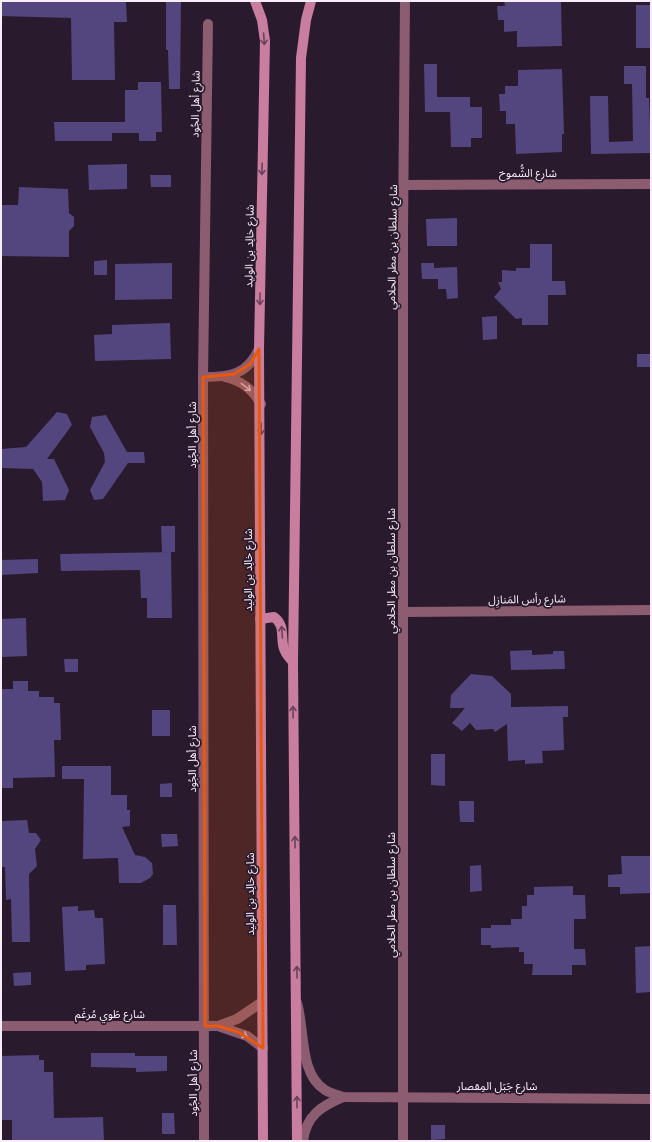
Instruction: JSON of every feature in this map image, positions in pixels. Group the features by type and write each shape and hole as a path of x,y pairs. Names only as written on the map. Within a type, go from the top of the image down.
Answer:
{"street":[{"name":"شارع خالِد بن الوليد","path":"255,1 262,20 264,41 259,349 261,404 260,619 263,1141"},
{"path":"297,1141 293,662 301,58 306,20 311,1"},
{"name":"شارع سلطان بن مطر الحلامي","path":"403,1141 405,1"},
{"name":"شارع أهل الجُود","path":"204,1141 203,377 208,24"},
{"name":"شارع الشُّموخ","path":"404,185 651,184"},
{"path":"203,377 234,374 246,367 255,357 259,349"},
{"path":"225,376 237,380 247,386 255,394 261,404"},
{"name":"شارع رأس المَنازِل","path":"403,612 651,610"},
{"path":"260,619 274,617 279,621 282,626 284,648 293,662"},
{"name":"شارع طَوي مُرغَم","path":"218,1026 246,1015 262,1002"},
{"name":"شارع جَبَل المِقصار","path":"297,1002 302,1019 306,1064 314,1080 325,1090 343,1097 651,1099"},
{"name":"شارع طَوي مُرغَم","path":"1,1026 218,1026 238,1032 263,1048"},
{"name":"شارع جَبَل المِقصار","path":"303,1141 308,1122 316,1112 327,1104 343,1097"}],"highlighted area":[{"path":"259,349 263,1048 238,1032 218,1026 205,1026 203,377 234,374 250,364"}],"building":[{"path":"1,1 126,1 127,22 114,22 115,80 72,80 71,18 1,16"},
{"path":"166,1 181,1 180,89 169,89 168,50 166,50"},
{"path":"504,1 561,1 562,46 517,47 517,31 504,32 504,20 498,20 497,6 505,6"},
{"path":"636,5 651,5 651,48 636,48"},
{"path":"424,64 437,64 437,97 470,97 470,107 482,107 482,138 471,138 471,147 451,147 450,112 425,112"},
{"path":"624,66 646,66 646,98 649,98 651,153 591,154 590,96 608,96 609,142 633,141 632,84 624,84"},
{"path":"562,69 564,134 562,134 562,152 516,154 515,124 506,124 506,111 500,111 499,94 505,94 505,86 518,86 518,70"},
{"path":"138,82 161,82 162,132 156,132 156,141 139,141 139,133 112,133 112,141 55,141 54,122 125,122 125,90 138,90"},
{"path":"127,164 127,189 89,190 88,165"},
{"path":"150,175 171,175 171,187 151,187"},
{"path":"19,187 68,189 69,213 74,217 74,226 69,231 69,257 1,256 1,205 18,205"},
{"path":"457,218 457,246 427,246 426,219"},
{"path":"530,244 552,244 552,281 565,281 566,295 548,295 548,325 522,325 522,318 516,319 494,297 501,289 498,282 502,282 502,270 516,271 516,268 530,268"},
{"path":"107,260 107,275 94,275 94,261"},
{"path":"172,263 172,299 115,300 115,264"},
{"path":"421,263 434,263 434,268 457,267 458,298 447,299 446,289 438,289 438,279 422,279"},
{"path":"497,316 497,339 483,340 482,317"},
{"path":"170,323 171,359 95,361 94,335 112,334 112,325"},
{"path":"637,354 651,354 651,367 637,367"},
{"path":"57,412 67,414 72,425 47,459 54,459 69,490 65,500 43,501 42,482 33,469 1,468 1,449 26,447"},
{"path":"106,415 127,452 144,452 145,463 128,463 103,499 94,500 90,490 105,462 104,453 90,427 92,417"},
{"path":"161,526 175,526 175,552 162,552"},
{"path":"171,552 172,618 147,618 147,598 141,598 140,570 61,571 60,554"},
{"path":"38,559 38,573 1,575 1,560"},
{"path":"26,618 27,656 1,657 1,619"},
{"path":"532,650 532,655 553,654 553,651 564,651 565,669 511,670 510,651"},
{"path":"64,659 78,659 78,672 65,672"},
{"path":"471,674 492,676 511,694 511,707 568,706 568,717 563,717 564,750 542,751 543,763 525,764 525,760 508,761 507,724 495,732 493,729 476,730 470,723 462,731 452,723 465,708 450,708 451,695"},
{"path":"13,681 28,681 28,691 39,691 39,697 54,697 54,703 60,703 61,740 54,740 55,777 13,778 13,788 1,788 1,689 13,689"},
{"path":"152,710 170,710 170,736 152,736"},
{"path":"431,754 445,754 445,786 431,785"},
{"path":"62,766 111,766 111,795 127,795 127,810 130,810 130,826 122,827 135,855 145,857 152,863 153,874 150,878 141,883 119,883 118,858 83,859 84,779 62,779"},
{"path":"172,783 172,797 160,797 160,784"},
{"path":"459,801 474,801 474,822 460,822"},
{"path":"27,820 29,833 36,833 41,840 35,849 37,866 29,874 30,942 12,942 11,899 6,900 5,867 1,867 1,821"},
{"path":"161,834 177,834 178,846 162,847"},
{"path":"621,856 651,856 651,893 620,894 620,887 608,887 608,875 622,874"},
{"path":"481,865 482,891 470,892 470,866"},
{"path":"573,886 573,895 585,895 586,919 574,919 574,949 585,949 586,965 572,965 572,975 532,975 533,964 524,964 524,952 519,952 519,947 491,948 491,945 481,945 481,928 491,928 491,925 511,925 511,919 522,919 522,906 527,906 527,895 534,895 534,887"},
{"path":"163,905 176,905 177,945 163,945"},
{"path":"78,906 78,911 94,910 95,918 103,918 105,964 86,965 86,970 65,971 62,907"},
{"path":"651,946 651,992 636,993 635,947"},
{"path":"31,972 31,985 14,986 13,973"},
{"path":"91,1053 135,1053 135,1056 167,1056 167,1071 136,1072 136,1068 91,1067"},
{"path":"39,1055 39,1060 44,1060 44,1072 53,1072 54,1118 103,1117 104,1141 12,1141 12,1120 1,1120 1,1056"},
{"path":"162,1113 174,1113 175,1134 162,1134"},
{"path":"431,1125 445,1125 445,1139 431,1140"}]}
